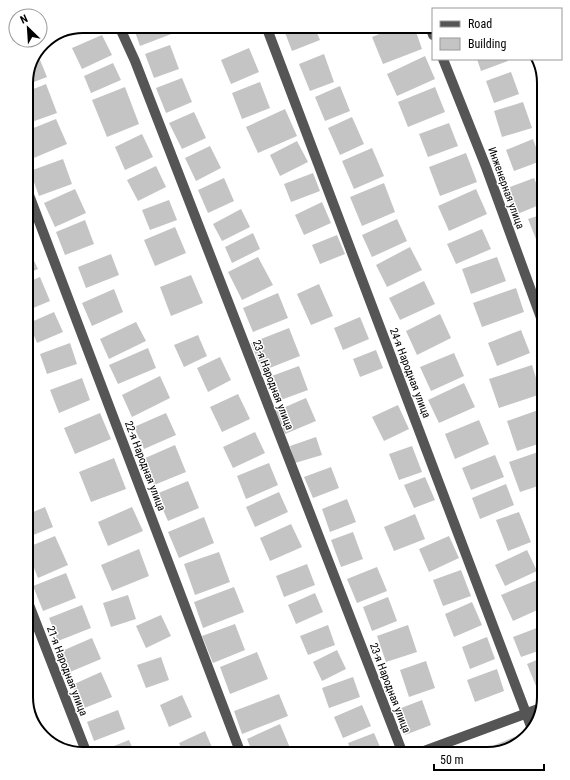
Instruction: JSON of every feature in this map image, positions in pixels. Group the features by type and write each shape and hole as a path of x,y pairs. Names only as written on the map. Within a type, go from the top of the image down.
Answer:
{"street":[{"name":"23-я Народная улица","path":"122,33 138,69 400,747"},
{"name":"24-я Народная улица","path":"269,33 530,723"},
{"name":"Инженерная улица","path":"443,60 486,167 537,307"},
{"name":"22-я Народная улица","path":"33,204 238,747"},
{"name":"21-я Народная улица","path":"33,615 83,747"},
{"path":"435,747 535,710"}],"building":[{"path":"135,33 174,33 140,46"},
{"path":"285,33 317,33 320,40 292,51"},
{"path":"382,33 416,33 422,49 383,64 372,37"},
{"path":"102,35 112,55 82,69 72,48"},
{"path":"170,45 179,69 154,78 145,54"},
{"path":"249,48 259,72 231,84 221,60"},
{"path":"324,54 334,82 310,91 299,64"},
{"path":"425,56 435,79 397,96 387,74"},
{"path":"39,59 47,77 33,82 35,70"},
{"path":"477,60 508,61 481,71"},
{"path":"113,63 121,80 91,93 84,76"},
{"path":"511,72 519,94 494,103 486,81"},
{"path":"182,78 192,102 166,113 156,88"},
{"path":"260,82 270,108 242,119 232,93"},
{"path":"46,84 57,113 33,122 33,89"},
{"path":"340,86 350,111 325,121 315,97"},
{"path":"125,87 139,124 107,137 92,100"},
{"path":"435,87 445,112 408,127 398,102"},
{"path":"523,102 532,128 502,137 494,111"},
{"path":"285,109 297,136 258,153 246,127"},
{"path":"194,112 206,138 182,149 169,123"},
{"path":"352,117 364,144 340,155 328,128"},
{"path":"56,119 67,144 33,158 33,128"},
{"path":"449,123 458,146 428,157 419,134"},
{"path":"142,134 153,157 125,170 115,147"},
{"path":"533,139 537,150 537,162 514,171 506,150"},
{"path":"297,141 308,162 280,176 270,155"},
{"path":"210,146 221,168 196,181 185,158"},
{"path":"372,148 384,176 354,189 342,161"},
{"path":"466,153 477,182 440,196 429,167"},
{"path":"63,159 72,184 39,196 33,179 33,170"},
{"path":"156,166 166,187 138,201 127,180"},
{"path":"313,173 320,191 291,202 284,184"},
{"path":"224,178 234,201 208,213 198,190"},
{"path":"534,178 537,186 537,206 515,215 505,189"},
{"path":"384,183 395,212 362,226 350,197"},
{"path":"75,189 86,213 55,227 44,203"},
{"path":"476,189 487,214 449,231 438,206"},
{"path":"169,200 177,220 150,230 142,210"},
{"path":"322,202 331,223 304,235 295,215"},
{"path":"241,209 250,227 222,241 213,224"},
{"path":"537,216 537,239 536,239 528,219"},
{"path":"397,219 407,241 372,257 362,235"},
{"path":"85,220 94,244 65,255 56,232"},
{"path":"175,227 186,253 155,266 144,240"},
{"path":"482,229 491,249 456,264 447,244"},
{"path":"253,233 260,249 232,263 225,247"},
{"path":"337,235 345,254 320,264 312,245"},
{"path":"410,247 422,270 387,287 376,265"},
{"path":"111,254 119,275 86,288 78,267"},
{"path":"258,257 273,285 242,300 228,272"},
{"path":"497,257 506,281 471,294 462,269"},
{"path":"33,258 38,269 33,271"},
{"path":"191,275 203,303 171,316 160,287"},
{"path":"40,277 50,301 33,308 33,280"},
{"path":"424,281 435,304 400,320 389,298"},
{"path":"319,284 333,316 311,325 297,294"},
{"path":"516,288 524,312 482,327 473,303"},
{"path":"114,289 123,312 92,326 82,303"},
{"path":"278,293 288,318 253,332 243,308"},
{"path":"54,312 63,332 37,343 33,333 33,321"},
{"path":"440,314 451,338 417,355 406,331"},
{"path":"360,317 369,339 343,350 334,328"},
{"path":"136,322 146,341 109,359 100,339"},
{"path":"289,328 300,356 262,371 251,343"},
{"path":"521,330 530,353 497,366 488,343"},
{"path":"198,335 207,356 184,367 174,345"},
{"path":"70,343 77,364 47,374 40,354"},
{"path":"148,348 156,368 118,384 109,365"},
{"path":"376,350 383,368 360,377 353,359"},
{"path":"454,353 464,376 431,391 420,367"},
{"path":"220,357 231,380 208,392 197,368"},
{"path":"532,365 537,381 537,395 499,408 489,379"},
{"path":"299,366 308,390 278,401 269,377"},
{"path":"160,376 170,398 132,417 122,395"},
{"path":"82,378 90,400 59,413 50,390"},
{"path":"464,383 475,407 439,423 428,400"},
{"path":"238,394 250,419 222,432 210,407"},
{"path":"306,398 316,421 285,434 276,411"},
{"path":"398,405 409,429 384,441 372,417"},
{"path":"537,410 537,444 517,451 507,421"},
{"path":"100,413 111,439 75,454 64,428"},
{"path":"166,413 176,435 144,449 134,427"},
{"path":"479,420 489,444 455,459 445,434"},
{"path":"255,432 265,453 233,468 223,447"},
{"path":"316,437 322,455 295,463 290,446"},
{"path":"175,445 186,472 154,485 143,459"},
{"path":"412,446 422,472 399,480 389,454"},
{"path":"537,452 537,486 520,492 509,462"},
{"path":"495,455 504,477 471,490 462,468"},
{"path":"114,458 126,489 91,502 79,472"},
{"path":"269,463 278,485 246,499 237,476"},
{"path":"331,467 339,488 313,498 304,477"},
{"path":"425,477 435,500 414,508 404,485"},
{"path":"188,481 199,508 168,521 156,494"},
{"path":"506,484 514,505 480,519 472,498"},
{"path":"279,492 288,512 255,527 246,507"},
{"path":"347,499 356,522 330,532 322,509"},
{"path":"45,507 53,527 33,535 33,512"},
{"path":"132,507 143,531 108,546 98,522"},
{"path":"519,512 531,542 508,551 496,520"},
{"path":"415,514 425,539 394,551 384,527"},
{"path":"204,517 214,543 179,558 168,532"},
{"path":"291,524 302,547 270,561 260,538"},
{"path":"353,532 363,559 341,567 331,540"},
{"path":"55,536 68,565 38,578 33,566 33,545"},
{"path":"449,536 459,558 429,572 419,549"},
{"path":"139,549 149,576 112,591 101,565"},
{"path":"527,550 537,571 505,586 495,565"},
{"path":"219,552 230,582 195,595 184,564"},
{"path":"307,564 315,585 284,597 276,576"},
{"path":"377,567 387,591 357,603 347,579"},
{"path":"461,570 471,596 443,606 433,580"},
{"path":"66,573 76,598 43,611 33,586"},
{"path":"537,580 537,610 513,621 501,595"},
{"path":"234,587 244,612 203,628 194,602"},
{"path":"315,593 323,612 296,624 288,605"},
{"path":"128,595 136,619 111,627 103,603"},
{"path":"388,597 397,621 372,631 363,607"},
{"path":"472,602 482,625 454,637 445,614"},
{"path":"82,605 91,628 58,641 49,618"},
{"path":"161,615 171,636 146,648 136,626"},
{"path":"235,624 245,650 213,663 202,636"},
{"path":"328,625 335,645 308,655 300,636"},
{"path":"408,625 417,652 386,662 377,636"},
{"path":"537,628 537,651 521,657 513,637"},
{"path":"487,637 495,659 470,669 462,647"},
{"path":"92,638 101,659 70,672 62,651"},
{"path":"337,650 346,669 322,681 313,662"},
{"path":"257,652 268,679 230,694 220,667"},
{"path":"161,657 169,680 146,688 137,665"},
{"path":"537,660 537,686 536,686 527,664"},
{"path":"426,661 435,688 409,697 400,670"},
{"path":"497,669 504,691 475,702 467,680"},
{"path":"101,672 112,697 82,709 72,685"},
{"path":"353,677 360,697 329,708 322,688"},
{"path":"279,694 288,716 242,734 234,711"},
{"path":"182,695 192,717 169,727 160,705"},
{"path":"422,700 431,725 405,735 396,710"},
{"path":"362,705 371,726 343,738 334,717"},
{"path":"118,710 125,729 94,741 87,722"},
{"path":"280,724 290,747 250,747 247,739"},
{"path":"205,731 212,747 181,747 179,743"},
{"path":"374,733 380,747 349,747 348,743"},
{"path":"519,735 506,743 490,747"},
{"path":"129,740 132,747 112,747"}]}
